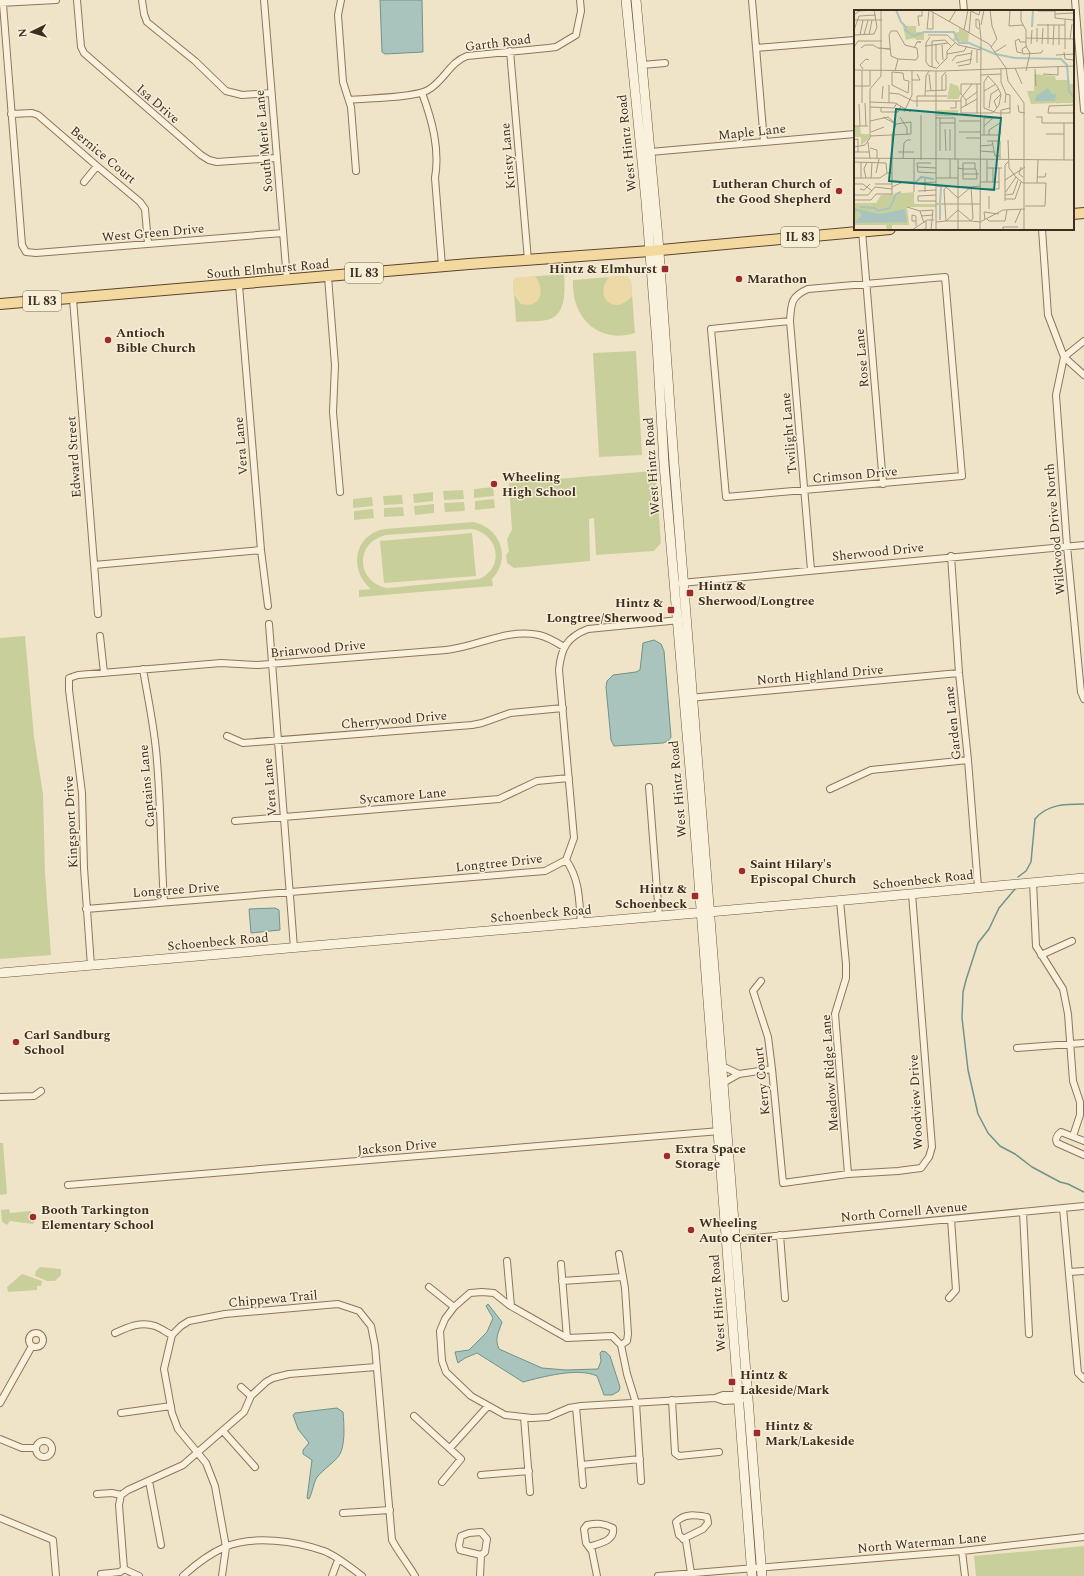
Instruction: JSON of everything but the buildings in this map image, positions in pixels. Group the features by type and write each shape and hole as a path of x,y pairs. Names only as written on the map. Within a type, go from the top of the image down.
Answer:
{"main road":[{"name":"West Hintz Road","path":"626,0 654,250 685,583 694,698 718,1131 731,1240"},
{"name":"West Hintz Road","path":"636,0 650,152 664,464 683,698 728,1130 731,1240 752,1572"},
{"path":"1074,214 1084,213"},
{"name":"IL 83","path":"654,250 876,230"},
{"name":"South Elmhurst Road","path":"0,304 239,285 442,266 654,250"},
{"name":"Schoenbeck Road","path":"0,973 581,924 1084,878"},
{"name":"West Hintz Road","path":"742,1397 762,1572"}],"street":[{"path":"11,114 1,3 56,0"},
{"name":"Isa Drive","path":"77,0 81,47 85,55 201,155 209,160 218,162 276,158"},
{"path":"142,0 147,22 195,62 226,91 242,95 271,93"},
{"name":"South Merle Lane","path":"264,0 287,280"},
{"path":"341,0 338,22 343,82 351,107 356,171"},
{"name":"Garth Road","path":"422,93 432,87 455,62 463,58 479,54 556,47 576,35 581,11 580,0"},
{"path":"752,0 764,142"},
{"path":"963,0 964,10"},
{"path":"1075,0 1084,110"},
{"path":"756,48 854,40"},
{"name":"Kristy Lane","path":"510,51 528,260"},
{"path":"642,65 665,63"},
{"path":"349,100 422,93 430,117 435,140 437,169 435,178 442,266"},
{"name":"Bernice Court","path":"11,114 32,113 38,115 138,199 143,205 148,244"},
{"name":"West Green Drive","path":"11,114 22,245 26,252 36,253 283,233"},
{"name":"Maple Lane","path":"650,152 854,134"},
{"path":"84,182 97,166"},
{"path":"1042,230 1048,315 1064,357 1084,375"},
{"name":"Rose Lane","path":"862,231 883,484"},
{"path":"328,277 335,365 335,440 340,492"},
{"name":"Crimson Drive","path":"790,321 712,329 726,497 962,476 946,277 866,284"},
{"name":"Twilight Lane","path":"810,570 790,308 796,296 808,289 866,284"},
{"name":"Vera Lane","path":"239,285 261,550 268,606"},
{"name":"Edward Street","path":"73,298 98,614"},
{"path":"1064,357 1084,341"},
{"name":"Wildwood Drive North","path":"1064,357 1056,395 1067,546 1081,692 1084,699"},
{"name":"Sherwood Drive","path":"674,584 951,556 1084,545"},
{"path":"94,565 261,550"},
{"name":"Garden Lane","path":"951,556 959,673 968,760 978,887"},
{"path":"581,924 577,882 572,869 566,860 574,838 560,657 564,646 575,635 588,629 687,619"},
{"name":"Vera Lane","path":"269,624 294,948"},
{"name":"Briarwood Drive","path":"69,678 78,675 221,663 258,665 451,649 511,634 539,635 564,646"},
{"path":"100,636 104,673"},
{"name":"Captains Lane","path":"143,669 157,759 162,821 161,866 164,902"},
{"name":"North Highland Drive","path":"683,698 959,673"},
{"name":"Kingsport Drive","path":"69,678 69,690 82,793 86,909 91,966"},
{"name":"Cherrywood Drive","path":"227,736 243,743 472,725 510,713 563,708"},
{"path":"830,789 871,770 968,760"},
{"name":"Sycamore Lane","path":"235,821 499,799 537,781 569,778"},
{"path":"649,787 659,916"},
{"name":"Longtree Drive","path":"86,909 545,871 566,860"},
{"path":"1033,882 1036,946 1063,989 1068,1014 1073,1081 1080,1102 1080,1115 1073,1136"},
{"name":"Woodview Drive","path":"783,1183 848,1174 921,1168 929,1157 932,1147 930,1116 912,894"},
{"name":"Meadow Ridge Lane","path":"840,901 846,978 835,1014 848,1174"},
{"path":"1041,955 1072,941"},
{"name":"Kerry Court","path":"760,981 753,991 768,1037 783,1183"},
{"path":"1018,1048 1084,1043"},
{"path":"722,1066 739,1074"},
{"path":"723,1083 739,1074 772,1069"},
{"path":"0,1097 34,1096 41,1091"},
{"name":"Jackson Drive","path":"68,1185 728,1130"},
{"path":"1084,1141 1061,1132 1056,1137 1057,1144 1084,1155"},
{"name":"North Cornell Avenue","path":"731,1240 1084,1206"},
{"path":"1063,1208 1078,1374 1084,1379"},
{"path":"1023,1212 1029,1334"},
{"path":"949,1298 956,1290 951,1219"},
{"path":"780,1235 785,1298"},
{"path":"619,1254 623,1277 628,1334 627,1341 622,1345"},
{"path":"507,1261 511,1306"},
{"path":"561,1264 567,1338"},
{"path":"1069,1272 1084,1271"},
{"path":"562,1282 623,1277"},
{"path":"429,1288 454,1307"},
{"path":"641,1481 636,1403 627,1374 622,1345 612,1336 567,1338 511,1306 494,1293 482,1292 470,1294 454,1307 445,1319 440,1331 442,1361 446,1372 471,1396 505,1415 532,1418 548,1417 569,1408 576,1407 636,1403 672,1400 715,1398 723,1396 742,1397"},
{"name":"Chippewa Trail","path":"172,1335 181,1326 189,1321 225,1314 338,1304 359,1311 371,1326 375,1346 392,1540 401,1557 408,1564 415,1576"},
{"path":"115,1333 129,1326 145,1324 157,1326 172,1335 164,1369 171,1406 178,1429 206,1463 215,1486 226,1546 222,1576"},
{"path":"1076,1343 1084,1342"},
{"path":"0,1403 32,1346"},
{"path":"124,1569 119,1505 121,1495 128,1490 183,1465 244,1412 251,1396 266,1382 273,1378 289,1374 376,1367"},
{"path":"241,1386 251,1396"},
{"path":"672,1400 675,1453 679,1456 719,1452"},
{"path":"121,1413 171,1406"},
{"path":"450,1448 488,1406"},
{"path":"576,1407 583,1485"},
{"path":"414,1416 461,1459 442,1482"},
{"path":"524,1417 530,1492"},
{"path":"223,1431 255,1467"},
{"path":"0,1439 22,1448 36,1448"},
{"path":"581,1465 640,1459"},
{"path":"481,1475 528,1471"},
{"path":"149,1480 161,1545"},
{"path":"97,1494 112,1493 121,1495"},
{"path":"343,1512 390,1510"},
{"path":"683,1539 703,1529 708,1523 706,1517 681,1517 676,1522 679,1535 683,1539 686,1541 691,1573"},
{"path":"0,1518 53,1540 56,1576"},
{"path":"590,1547 606,1541 611,1537 614,1533 613,1528 607,1524 598,1523 586,1525 584,1529 584,1536 592,1551 597,1576"},
{"path":"480,1576 481,1555 485,1552 487,1539 481,1532 469,1533 461,1536 459,1545 460,1550 481,1555"},
{"name":"North Waterman Lane","path":"658,1576 691,1573 762,1572 1084,1537"},
{"path":"183,1576 208,1555 226,1546 261,1540 289,1541 325,1552 362,1576"},
{"path":"962,1551 965,1576"},
{"path":"332,1576 338,1560"},
{"path":"101,1574 120,1572 124,1569"},
{"path":"124,1569 139,1576"}],"green space":[{"path":"564,274 565,287 563,301 561,308 554,317 547,320 516,322 513,281 515,278"},
{"path":"627,276 631,281 635,333 621,336 609,335 598,331 582,316 576,305 573,280"},
{"path":"636,351 642,455 599,457 593,353"},
{"path":"653,471 653,475 656,475 661,543 654,551 596,555 594,518 589,519 590,561 514,568 507,563 506,555 509,551 507,539 512,530 509,483"},
{"path":"493,487 494,496 474,498 474,489"},
{"path":"463,490 464,499 444,500 443,491"},
{"path":"433,492 433,501 414,503 413,494"},
{"path":"402,495 403,504 384,505 383,496"},
{"path":"372,497 373,506 353,508 353,499"},
{"path":"494,499 495,508 475,510 475,501"},
{"path":"464,502 465,511 445,512 444,503"},
{"path":"434,504 434,513 415,515 414,506"},
{"path":"403,507 404,516 384,517 384,508"},
{"path":"373,509 374,518 354,520 354,511"},
{"path":"473,522 482,525 490,530 496,537 500,544 502,553 498,571 492,579 493,586 359,597 359,590 371,589 359,572 357,563 361,545 366,538 375,532 385,529","holes":["472,529 481,532 488,537 493,544 495,560 493,567 487,574 479,579 388,588 377,585 370,579 365,571 363,562 364,554 368,546 376,539 386,535"]},
{"path":"472,533 476,576 384,583 380,541"},
{"path":"25,636 34,737 43,794 45,873 51,955 0,959 0,638"},
{"path":"0,1143 3,1143 7,1194 0,1195"},
{"path":"9,1209 10,1213 30,1211 35,1215 35,1221 33,1224 10,1221 7,1225 2,1222 1,1210"},
{"path":"40,1267 61,1269 61,1275 55,1281 47,1281 35,1276 36,1271"},
{"path":"22,1274 42,1281 41,1286 37,1286 37,1290 8,1292 7,1287"},
{"path":"1084,1546 1084,1576 976,1576 974,1556"}],"sand":[{"path":"535,276 540,287 540,297 533,304 521,304 514,295 513,281 515,278"},
{"path":"627,276 631,281 632,296 619,305 608,302 603,291 609,277"}],"water":[{"path":"380,0 422,0 423,52 385,54 382,52"},
{"path":"654,640 661,644 664,651 671,737 668,741 663,743 614,746 611,740 606,687 607,681 613,675 636,672 640,670 643,643"},
{"path":"275,908 279,910 280,930 251,933 249,909"},
{"path":"488,1304 502,1322 497,1338 499,1349 542,1368 566,1370 598,1369 601,1361 600,1353 602,1351 606,1352 610,1356 620,1387 619,1391 612,1395 604,1395 597,1376 580,1372 560,1374 523,1382 477,1353 458,1363 455,1352 469,1350 487,1332 493,1318 486,1306"},
{"path":"337,1408 343,1412 344,1422 344,1435 341,1453 316,1478 309,1499 307,1498 312,1460 303,1454 303,1450 309,1443 298,1429 293,1415 295,1413"}],"waterway":[{"path":"1018,877 1026,871 1031,862 1035,819 1045,810 1057,806 1084,804"},
{"path":"1015,889 999,908 989,929 978,943 963,992 962,1018 968,1070 978,1114 988,1133 1000,1146 1015,1154 1032,1167 1060,1182 1068,1184 1084,1192"}],"place":[{"name":"Lutheran Church of the Good Shepherd","path":"839,191"},
{"name":"Hintz & Elmhurst","path":"665,269"},
{"name":"Marathon","path":"739,279"},
{"name":"Antioch Bible Church","path":"108,340"},
{"name":"Wheeling High School","path":"494,484"},
{"name":"Hintz & Sherwood/Longtree","path":"690,593"},
{"name":"Hintz & Longtree/Sherwood","path":"671,610"},
{"name":"Saint Hilary's Episcopal Church","path":"742,871"},
{"name":"Hintz & Schoenbeck","path":"695,896"},
{"name":"Carl Sandburg School","path":"16,1042"},
{"name":"Extra Space Storage","path":"667,1156"},
{"name":"Booth Tarkington Elementary School","path":"33,1217"},
{"name":"Wheeling Auto Center","path":"691,1230"},
{"name":"Hintz & Lakeside/Mark","path":"732,1382"},
{"name":"Hintz & Mark/Lakeside","path":"757,1433"}]}
